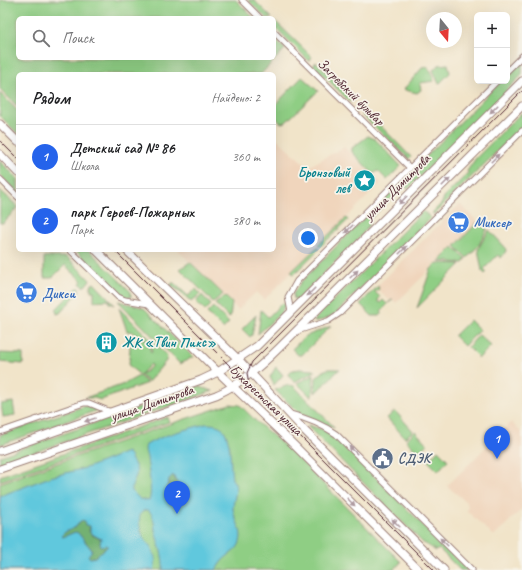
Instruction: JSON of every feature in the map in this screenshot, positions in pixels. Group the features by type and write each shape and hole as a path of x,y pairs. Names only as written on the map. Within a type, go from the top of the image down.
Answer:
{"street":[{"path":"242,0 258,16"},
{"name":"Загребский бульвар","path":"276,34 410,168"},
{"path":"510,68 522,56"},
{"name":"улица Димитрова","path":"0,451 187,386 218,372 257,346 522,81"},
{"name":"улица Димитрова","path":"291,312 288,297 297,281 494,84"},
{"name":"улица Димитрова","path":"0,469 216,395 251,374 269,358 522,106"},
{"path":"0,124 16,140"},
{"name":"улица Димитрова","path":"296,331 328,321 340,313 522,131"},
{"path":"0,154 16,171"},
{"path":"0,180 16,196"},
{"path":"72,252 118,297 125,300 151,304"},
{"name":"Бухарестская улица","path":"98,252 419,570"},
{"name":"Бухарестская улица","path":"128,252 238,359 305,431 444,570"},
{"path":"0,432 84,403 89,403 112,412"},
{"name":"Бухарестская улица","path":"290,414 329,429 336,434 472,570"}],"shaded area":[{"path":"276,138 308,167 344,147 381,183 264,300 256,292 238,310 180,252 276,252"},
{"path":"460,204 478,222 396,303 392,298 389,300 376,287"},
{"path":"511,422 522,433 522,509 495,535 493,535 467,511 468,506 465,501 447,486"}],"green space":[{"path":"0,0 236,0 252,16 16,16 16,60 274,60 263,72 16,72 16,105 0,89"},
{"path":"248,0 254,0 270,16 264,16"},
{"path":"276,22 312,57 309,61 276,28"},
{"path":"276,40 285,49 276,58"},
{"path":"522,60 522,75 408,189 401,182 498,84 510,84 510,72"},
{"path":"316,62 355,100 350,102 313,65"},
{"path":"448,64 450,73 440,83 438,82 433,70 439,65"},
{"path":"427,67 431,71 434,81 420,83 421,90 417,93 404,89 422,68"},
{"path":"302,77 318,91 286,122 281,123 276,118 276,104"},
{"path":"0,93 16,109 16,132 0,116"},
{"path":"365,110 411,157 409,159 362,115"},
{"path":"522,112 522,127 434,214 432,213 442,203 444,197 468,173 467,171 476,158"},
{"path":"368,136 375,139 401,166 387,180 378,171 373,174 352,152 352,148"},
{"path":"0,161 16,177 16,191 0,175"},
{"path":"397,185 401,189 369,220 371,222 361,236 297,300 294,299 293,294 300,283"},
{"path":"0,190 16,205 16,209 3,223 0,223"},
{"path":"423,211 431,218 337,312 326,319 314,321 315,319"},
{"path":"346,218 348,220 320,247 318,245"},
{"path":"478,222 487,229 479,245 467,258 455,246"},
{"path":"489,230 505,247 506,251 501,258 498,255 484,269 487,272 485,274 482,271 478,249"},
{"path":"317,247 319,249 294,274 291,272"},
{"path":"453,247 466,259 463,263 439,261"},
{"path":"77,252 91,252 131,292 131,297 128,298 121,295"},
{"path":"44,257 67,257 90,280 85,286 82,286 80,283 82,281 65,265 52,278 44,278"},
{"path":"190,262 223,294 213,302 180,269"},
{"path":"437,263 461,264 417,308 431,269"},
{"path":"94,283 114,305 109,303 109,300 94,301 94,291 91,291 91,285"},
{"path":"172,283 174,283 188,296 196,289 200,294 191,302 181,292 171,286"},
{"path":"378,286 379,289 375,292 380,297 378,300 380,303 383,300 387,304 393,299 381,311 383,313 380,316 372,316 360,304"},
{"path":"77,288 79,288 79,292 60,313 57,314 56,309"},
{"path":"202,295 211,305 205,311 196,302"},
{"path":"225,296 232,303 229,318 215,304"},
{"path":"118,301 145,309 193,357 180,364"},
{"path":"282,303 285,305 280,314 258,334 261,310 268,317"},
{"path":"213,307 229,323 223,329 207,313"},
{"path":"119,308 167,356 166,361 148,382 129,366 130,346 135,343 137,338 140,338 145,340 148,344 151,353 150,346 143,337 136,336 133,332 127,331","holes":["151,364 152,365 148,370 140,375"]},
{"path":"256,315 252,335 250,337 242,329"},
{"path":"470,320 480,330 464,346 454,336"},
{"path":"331,326 302,355 298,355 292,349 306,336"},
{"path":"479,335 491,346 479,358 468,347"},
{"path":"0,353 23,354 23,364 0,362"},
{"path":"276,367 283,375 274,385 270,377"},
{"path":"340,369 315,393 316,378 325,370"},
{"path":"293,370 314,370 314,372 294,382 289,374"},
{"path":"314,375 312,396 311,397 297,383"},
{"path":"139,376 147,383 101,400 85,398 124,384"},
{"path":"289,385 294,386 334,428 299,413 275,390"},
{"path":"200,386 213,391 0,464 0,456"},
{"path":"13,402 15,415 3,417 1,404"},
{"path":"230,404 240,405 257,422 291,451 401,562 394,570 0,570 0,483"},
{"path":"85,406 94,408 95,411 0,445 0,435"},
{"path":"395,411 413,431 405,438 387,418"},
{"path":"168,417 169,422 0,481 0,476"},
{"path":"308,425 324,430 334,436 468,570 460,570 439,549 436,551 422,542 308,427"},
{"path":"415,431 427,444 418,453 406,440"},
{"path":"438,450 448,460 438,471 428,461"},
{"path":"173,475 178,484 178,489 169,490 167,487 169,479"},
{"path":"84,521 90,526 89,531 92,535 101,539 104,545 107,545 107,547 95,557 89,558 87,556 92,550 78,533 73,533 63,537 61,536 69,529 75,528 78,523"}],"water":[{"path":"205,424 221,427 225,431 227,437 230,452 232,479 236,486 233,509 241,533 239,545 223,560 216,570 163,570 162,554 153,519 148,510 141,513 140,528 144,538 154,554 154,570 0,570 0,496 50,477 89,467 127,452 135,466 137,474 133,482 132,491 140,499 149,501 150,486 145,450 146,445 167,435","holes":["173,475 178,484 178,489 169,490 167,487 169,479","81,521 85,521 85,525 90,526 90,533 101,539 101,546 107,545 107,547 95,557 90,558 88,556 92,550 78,533 75,532 63,537 61,536 65,532 76,527"]}],"tram line":[{"path":"249,386 247,373 252,362 522,91"},
{"path":"0,141 16,157"},
{"path":"116,252 434,570"}],"place":[{"name":"Бронзовый лев","path":"365,180"},
{"name":"Миксер","path":"458,222"},
{"name":"Дикси","path":"27,293"},
{"name":"ЖК «Твин Пикс»","path":"106,342"},
{"name":"СДЭК","path":"382,458"},
{"name":"Детский сад № 86","path":"497,459"},
{"name":"парк Героев-Пожарных","path":"177,514"}]}
